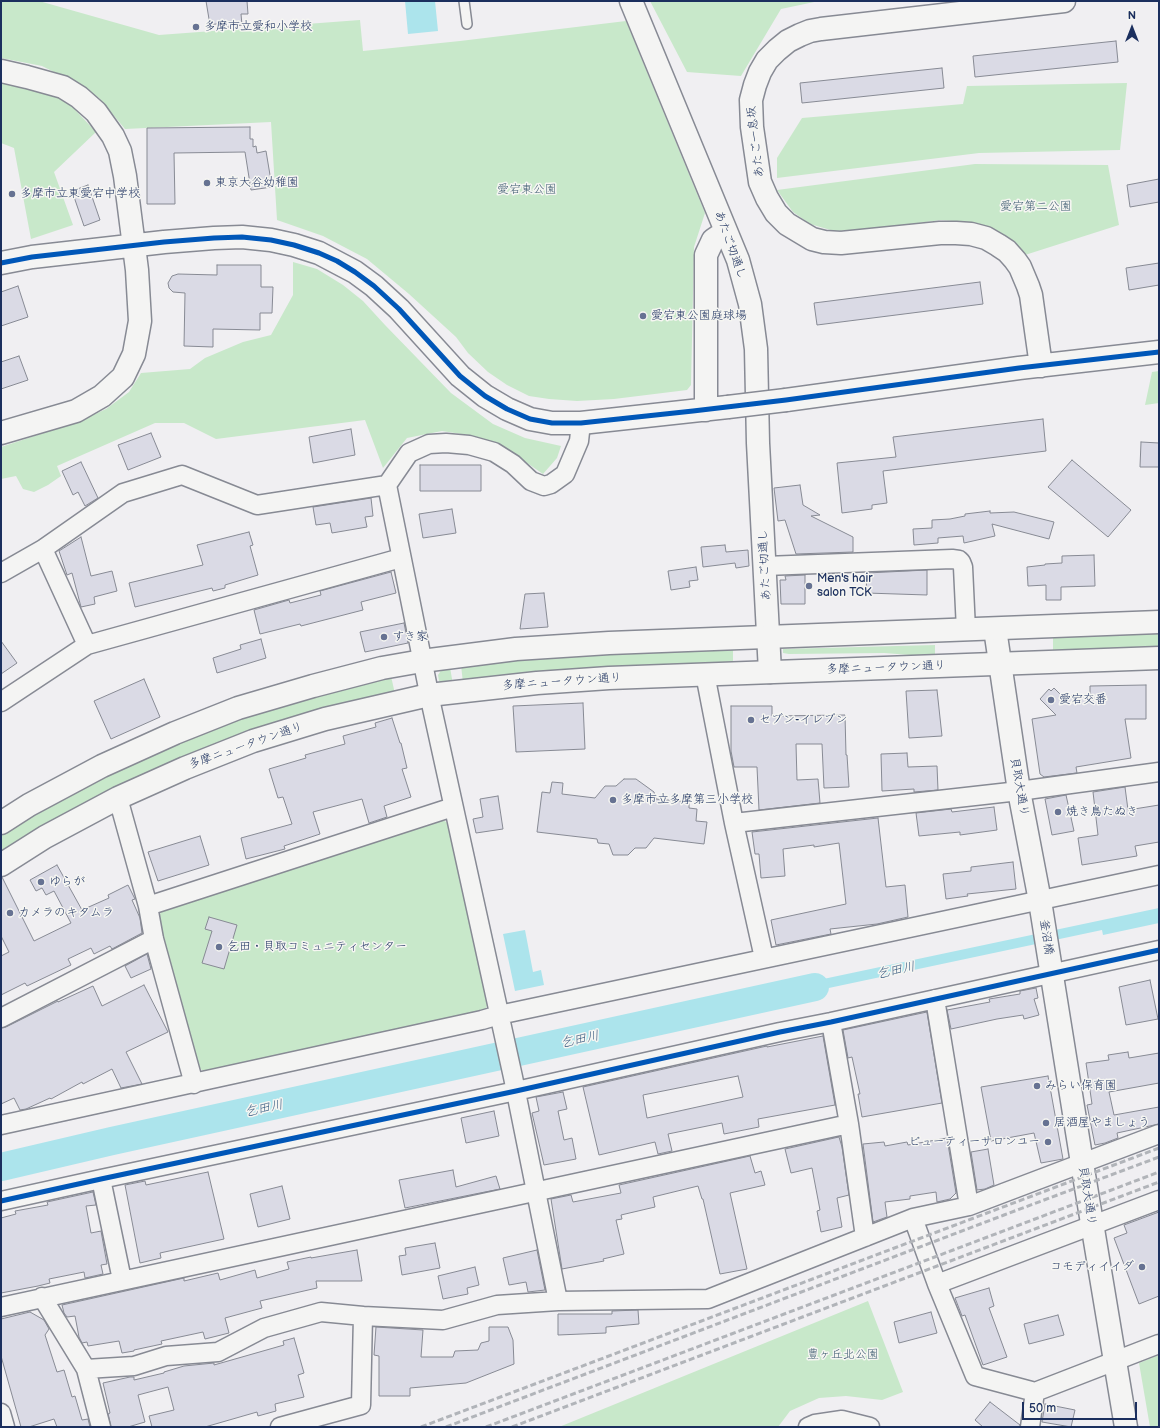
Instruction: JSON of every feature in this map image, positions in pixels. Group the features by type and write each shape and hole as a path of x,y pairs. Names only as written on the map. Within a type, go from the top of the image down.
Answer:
{"street":[{"name":"あたご切通し","path":"630,1 738,260 750,304 756,348 758,444 770,672"},
{"name":"あたご一息坂","path":"1041,366 1031,295 1020,267 1007,251 986,238 971,234 940,233 841,242 824,242 812,239 787,224 776,213 760,182 752,127 751,100 760,72 767,60 788,41 805,33 821,29 1064,1"},
{"path":"1,72 27,77 63,87 79,97 96,112 114,136 125,176 137,270 140,321 134,354 123,377 102,396 76,411 1,433"},
{"path":"706,410 706,255 713,240 726,231"},
{"path":"1,263 32,257 134,245 214,238 242,237 271,240 294,245 319,253 355,272 374,286 399,309 460,376 485,396 507,409 530,419 552,423 581,423 706,410 1159,352"},
{"path":"558,1301 514,1084 429,695 387,485 409,453 429,444 446,443 469,445 494,452 513,464 531,481 544,486 551,484 565,474 579,441 581,423"},
{"path":"1,572 43,549 123,493 182,476 257,505 387,485"},
{"path":"43,549 87,645"},
{"path":"1,702 87,645 401,558"},
{"path":"765,566 952,559 959,560 962,562 963,567 966,630"},
{"path":"1,823 30,805 102,766 175,733 238,708 328,682 382,668 422,660 516,649 608,643 1159,622"},
{"name":"貝取大通り","path":"995,628 999,664 1019,791 1041,906"},
{"name":"多摩ニュータウン通り","path":"1,865 44,837 118,798 185,768 253,741 325,719 429,695 537,682 609,678 1159,658"},
{"path":"706,674 734,823 764,958"},
{"path":"734,823 1019,791 1159,772"},
{"path":"118,798 148,906 154,939 194,1084"},
{"path":"148,906 453,807"},
{"path":"1,1125 482,1020 501,1023 764,958 1041,906 1159,875"},
{"name":"釜沼橋","path":"1041,906 1051,969"},
{"path":"1,1018 154,939"},
{"path":"1,1201 514,1084 832,1022 935,999 1051,969 1159,950"},
{"name":"貝取大通り","path":"1051,969 1126,1427"},
{"path":"935,999 969,1206"},
{"path":"832,1022 849,1124 865,1237"},
{"path":"1,1307 849,1124"},
{"path":"86,1369 134,1366 166,1356 218,1352 264,1328 321,1312 363,1316 443,1320 497,1305 558,1301 708,1299 913,1218 969,1206 1159,1134"},
{"path":"100,1179 122,1280"},
{"path":"937,1284 1159,1200"},
{"path":"913,1218 937,1284 975,1376 1035,1392 1159,1344"},
{"path":"42,1297 86,1369 101,1427"},
{"path":"280,1427 361,1405 363,1316"},
{"path":"1030,1427 1035,1392"},
{"path":"1,1413 5,1427"},
{"path":"808,1427 815,1424 842,1420 870,1427"}],"lane":[{"path":"464,1 467,24"}],"green space":[{"name":"愛宕東公園","path":"1,1 39,1 159,35 360,20 363,51 626,21 705,213 694,247 691,385 687,390 614,399 577,401 529,396 507,385 488,372 468,353 456,337 409,294 367,259 323,236 277,220 271,122 125,129 99,98 78,84 42,66 1,58"},
{"path":"650,1 819,1 781,9 741,76 687,72"},
{"path":"1,79 31,85 66,100 96,132 54,172 73,225 31,239 14,148 1,143"},
{"path":"1127,83 1120,150 979,153 777,178 777,158 802,118 963,104 967,86"},
{"name":"愛宕第二公園","path":"975,164 1108,165 1119,225 1025,255 1006,237 977,223 941,220 865,230 834,231 810,224 793,212 777,190"},
{"path":"293,262 317,269 343,285 363,301 451,393 493,424 525,438 561,446 557,458 543,474 504,447 474,436 442,431 407,438 383,468 365,420 216,439 184,423 155,423 57,466 61,476 34,492 23,489 16,476 1,479 1,447 80,421 106,409 129,392 141,373 190,369 205,358 243,342 271,335 293,295"},
{"path":"1159,371 1159,403 1145,405 1152,372"},
{"path":"1159,629 1159,649 1053,653 1053,633"},
{"path":"935,645 935,656 884,653 783,653 783,649"},
{"path":"733,648 733,667 463,683 461,665 517,658"},
{"path":"450,667 453,685 444,685 439,681 438,675 442,669"},
{"path":"391,676 395,694 1,855 1,833 106,773 242,717 317,695"},
{"path":"438,817 451,825 489,1001 482,1017 211,1076 196,1066 158,919 163,907"},
{"name":"豊ヶ丘北公園","path":"868,1301 903,1392 882,1400 846,1396 819,1398 790,1411 778,1427 559,1427"},
{"path":"1159,1355 1159,1427 1150,1427 1139,1363"}],"water":[{"path":"405,1 435,1 438,31 408,34"},
{"path":"1159,908 1159,923 1103,935 1102,930 777,999 776,989"},
{"path":"525,930 533,972 541,970 544,985 515,991 503,934"}],"building":[{"path":"206,1 247,1 248,14 241,14 242,25 223,28 222,23 210,25"},
{"path":"1116,41 1118,62 975,77 973,56"},
{"path":"942,68 944,88 802,103 800,83"},
{"path":"250,127 250,139 253,139 253,147 256,146 257,153 266,151 272,187 251,190 245,152 174,153 175,204 147,204 147,128"},
{"path":"1159,179 1159,202 1130,207 1127,185"},
{"path":"88,185 100,220 84,226 72,191"},
{"path":"1159,263 1159,285 1129,290 1126,268"},
{"path":"217,265 261,265 261,287 273,287 272,313 260,313 260,330 213,329 213,347 184,346 185,293 173,292 169,288 168,283 172,276 178,274 217,275"},
{"path":"980,282 983,304 817,325 814,303"},
{"path":"18,286 28,317 1,326 1,292"},
{"path":"19,356 28,380 1,389 1,362"},
{"path":"1043,419 1046,451 883,471 887,503 872,505 872,509 842,513 837,463 896,457 893,437"},
{"path":"351,429 355,455 313,463 309,437"},
{"path":"151,433 161,457 128,470 118,445"},
{"path":"1141,442 1159,443 1159,467 1140,467"},
{"path":"1072,460 1131,510 1108,537 1048,487"},
{"path":"81,462 98,498 85,506 78,492 73,495 62,471"},
{"path":"420,465 481,465 481,491 420,491"},
{"path":"800,485 803,505 820,515 811,516 853,537 853,552 796,554 785,520 778,521 774,488"},
{"path":"371,498 373,516 365,517 367,527 332,533 330,523 316,525 313,507"},
{"path":"452,509 456,533 423,538 419,514"},
{"path":"990,511 990,513 1014,512 1054,522 1049,539 992,524 995,536 964,543 963,536 938,538 938,543 914,545 913,529 932,528 932,520 950,519 965,516 965,514"},
{"path":"249,532 253,545 250,546 258,575 225,585 225,588 213,591 212,588 135,607 129,583 203,565 197,545"},
{"path":"81,537 91,576 112,571 117,591 94,597 95,604 81,607 72,573 67,575 59,551"},
{"path":"725,545 726,552 748,550 749,566 736,568 735,563 703,567 701,547"},
{"path":"1094,555 1095,586 1061,587 1061,600 1046,600 1046,585 1028,586 1027,567 1062,563 1062,556"},
{"path":"696,567 698,580 689,581 690,587 671,590 668,571"},
{"path":"927,570 927,595 866,593 867,573"},
{"path":"391,572 396,593 361,602 363,610 301,626 300,624 260,634 254,610 289,600 290,603 321,595 320,591"},
{"path":"805,575 805,604 781,604 780,580 786,580 785,576"},
{"path":"544,593 548,627 520,629 525,594"},
{"name":"すき家","path":"404,623 408,643 365,652 360,632"},
{"path":"261,639 266,658 217,673 213,658 241,649 240,645"},
{"path":"1,641 17,663 1,674"},
{"path":"144,679 160,717 111,739 94,701"},
{"path":"1146,685 1146,719 1125,719 1131,758 1076,767 1077,773 1044,777 1040,774 1032,719 1056,715 1040,699 1049,689 1051,691 1054,688 1062,696 1090,696 1090,686"},
{"path":"937,690 942,736 909,738 906,691"},
{"path":"583,703 585,749 516,752 513,706"},
{"path":"731,706 772,706 772,716 845,715 846,755 849,787 824,788 822,744 796,744 797,780 818,779 820,803 759,810 757,767 734,767 731,751"},
{"path":"392,718 401,743 407,768 402,769 411,797 384,806 387,817 369,823 362,799 313,812 320,834 284,846 285,849 246,859 241,838 292,824 283,797 278,798 269,769 306,758 305,755 345,744 343,736 376,727 375,723"},
{"path":"907,753 908,767 937,766 938,790 914,792 914,789 882,791 881,754"},
{"path":"624,779 636,779 654,792 656,799 689,802 689,808 697,809 696,821 707,822 704,844 654,838 646,848 635,848 628,855 613,855 609,844 598,843 597,839 537,832 542,792 550,793 552,782 563,783 562,794 595,798 605,786 616,786"},
{"path":"1125,787 1128,810 1159,805 1159,842 1135,846 1137,856 1082,865 1078,838 1098,835 1093,792"},
{"path":"1066,795 1074,831 1052,835 1045,799"},
{"path":"498,796 503,829 476,833 473,819 483,817 480,799"},
{"path":"994,807 997,830 960,835 960,832 919,836 916,813 951,809 952,812"},
{"path":"878,818 886,887 905,885 908,917 877,924 830,929 831,934 776,945 771,920 846,904 839,843 814,847 814,845 783,849 785,876 761,878 759,854 755,854 752,832"},
{"path":"200,836 209,865 158,881 148,852"},
{"path":"1013,862 1016,889 967,894 968,896 946,899 943,874 971,871 971,867"},
{"path":"57,865 82,910 109,898 108,895 128,885 135,899 132,900 140,918 142,933 112,949 110,946 94,954 91,948 68,959 71,965 27,986 25,983 1,995 1,956 9,952 1,936 1,877 34,941 71,923 54,891 46,895 42,888 36,891 30,880"},
{"name":"乞田・貝取コミュニティセンター","path":"209,917 237,925 224,969 202,963 212,931 205,929"},
{"path":"147,954 151,969 131,978 125,966"},
{"path":"1150,980 1158,1019 1126,1025 1119,987"},
{"path":"144,985 168,1032 126,1052 142,1084 121,1088 112,1069 83,1084 82,1082 51,1099 50,1098 26,1109 20,1110 14,1098 1,1104 1,1028 93,986 102,1006"},
{"path":"1036,988 1038,998 1034,999 1039,1015 1024,1019 1023,1015 997,1019 951,1029 947,1010 990,1002 989,999 1020,994 1020,991"},
{"path":"927,1012 942,1103 862,1117 858,1094 860,1094 852,1057 848,1058 843,1030"},
{"path":"823,1036 835,1105 758,1119 759,1127 724,1134 722,1123 668,1134 672,1151 658,1154 655,1142 599,1155 583,1087","holes":["738,1076 743,1097 647,1118 643,1095"]},
{"path":"1128,1052 1129,1058 1159,1053 1159,1083 1109,1092 1114,1115 1159,1107 1159,1124 1117,1133 1118,1138 1095,1145 1087,1105 1092,1104 1086,1063 1109,1060 1108,1055"},
{"path":"1048,1076 1063,1159 1041,1163 1034,1133 991,1141 981,1087"},
{"path":"563,1092 567,1109 558,1111 564,1140 572,1138 576,1159 544,1165 532,1113 539,1111 536,1097"},
{"path":"494,1111 499,1136 466,1143 461,1118"},
{"path":"839,1137 842,1147 849,1195 837,1198 842,1227 821,1232 817,1211 820,1210 812,1168 791,1173 785,1149"},
{"path":"947,1138 956,1193 950,1199 937,1202 936,1192 910,1196 910,1199 885,1202 887,1217 873,1222 863,1144 884,1142 885,1146 907,1142 908,1145"},
{"path":"988,1149 994,1185 985,1189 977,1190 971,1152"},
{"path":"750,1156 755,1173 761,1171 765,1185 730,1193 747,1269 720,1274 703,1199 698,1186 653,1197 655,1207 621,1215 622,1219 616,1220 624,1254 603,1259 604,1261 562,1269 551,1199 571,1195 573,1202 621,1193 619,1185"},
{"path":"453,1170 456,1187 496,1176 500,1189 405,1208 399,1180"},
{"path":"208,1172 224,1239 160,1253 161,1258 140,1263 125,1185 145,1181 146,1185"},
{"path":"282,1186 290,1219 258,1227 250,1194"},
{"path":"93,1192 96,1205 86,1206 91,1233 101,1231 107,1264 101,1265 103,1274 85,1278 84,1272 49,1279 50,1283 1,1293 1,1218 16,1214 15,1211 48,1205 47,1202"},
{"name":"コモディイイダ","path":"1159,1212 1159,1296 1139,1304 1114,1238 1127,1233 1124,1225"},
{"path":"435,1243 440,1268 402,1275 399,1256 406,1255 405,1248"},
{"path":"357,1250 362,1281 316,1281 317,1288 260,1301 262,1308 225,1318 229,1333 205,1339 203,1332 161,1341 162,1344 122,1353 119,1341 88,1346 87,1342 82,1343 79,1337 75,1316 67,1317 64,1313 62,1305 184,1278 184,1281 218,1273 220,1280 255,1270 257,1278 289,1269 287,1262"},
{"path":"537,1250 545,1290 528,1292 526,1282 509,1285 503,1258"},
{"path":"475,1267 479,1285 467,1288 468,1294 443,1299 438,1276"},
{"path":"989,1288 994,1306 989,1308 1007,1357 983,1365 965,1315 962,1316 955,1298"},
{"path":"638,1310 639,1324 606,1327 606,1333 558,1335 558,1314 612,1314 612,1311"},
{"path":"30,1312 44,1320 49,1329 45,1335 57,1372 64,1370 72,1397 75,1396 82,1420 88,1419 90,1427 57,1427 54,1419 29,1427 21,1427 1,1356 1,1319"},
{"path":"931,1312 937,1333 899,1343 894,1322"},
{"path":"1058,1315 1064,1335 1029,1344 1024,1324"},
{"path":"376,1327 423,1330 421,1357 453,1357 455,1351 478,1350 481,1343 489,1341 489,1327 508,1327 513,1340 514,1364 466,1383 410,1388 410,1396 379,1396 379,1356 374,1355"},
{"path":"294,1338 304,1373 298,1375 304,1397 275,1404 276,1411 258,1416 257,1412 205,1427 152,1427 149,1416 174,1410 168,1387 138,1395 145,1422 128,1427 111,1427 108,1414 110,1413 103,1383 130,1377 134,1377 134,1380 164,1373 184,1366 214,1363 214,1365 284,1345 283,1341"},
{"path":"990,1402 1020,1425 1020,1427 983,1427 975,1420"},
{"path":"1045,1404 1075,1410 1071,1427 1042,1422"}],"waterway":[{"name":"乞田川","path":"1,1167 112,1141 815,987"}],"railway":[{"path":"421,1427 1159,1148"},
{"path":"446,1427 1159,1157"},
{"path":"486,1427 1159,1172"},
{"path":"512,1427 1159,1182"}],"cycle path":[{"path":"1,263 32,257 164,242 214,238 242,237 271,240 294,245 319,253 337,261 374,286 399,309 460,376 485,396 507,409 530,419 552,423 581,423 693,411 786,400 1019,368 1159,352"},
{"path":"1,1201 516,1091 1159,950"}],"place":[{"name":"多摩市立愛和小学校","path":"196,27"},
{"name":"東京大谷幼稚園","path":"207,183"},
{"name":"多摩市立東愛宕中学校","path":"12,194"},
{"name":"愛宕東公園庭球場","path":"643,316"},
{"name":"Men's hair salon TCK","path":"809,586"},
{"name":"すき家","path":"384,637"},
{"name":"愛宕交番","path":"1051,700"},
{"name":"セブン-イレブン","path":"751,720"},
{"name":"多摩市立多摩第三小学校","path":"613,800"},
{"name":"焼き鳥たぬき","path":"1058,812"},
{"name":"ゆらが","path":"41,882"},
{"name":"カメラのキタムラ","path":"10,913"},
{"name":"乞田・貝取コミュニティセンター","path":"219,947"},
{"name":"みらい保育園","path":"1037,1086"},
{"name":"居酒屋やましょう","path":"1046,1123"},
{"name":"ビューティーサロンユー","path":"1048,1142"},
{"name":"コモディイイダ","path":"1142,1267"}]}
